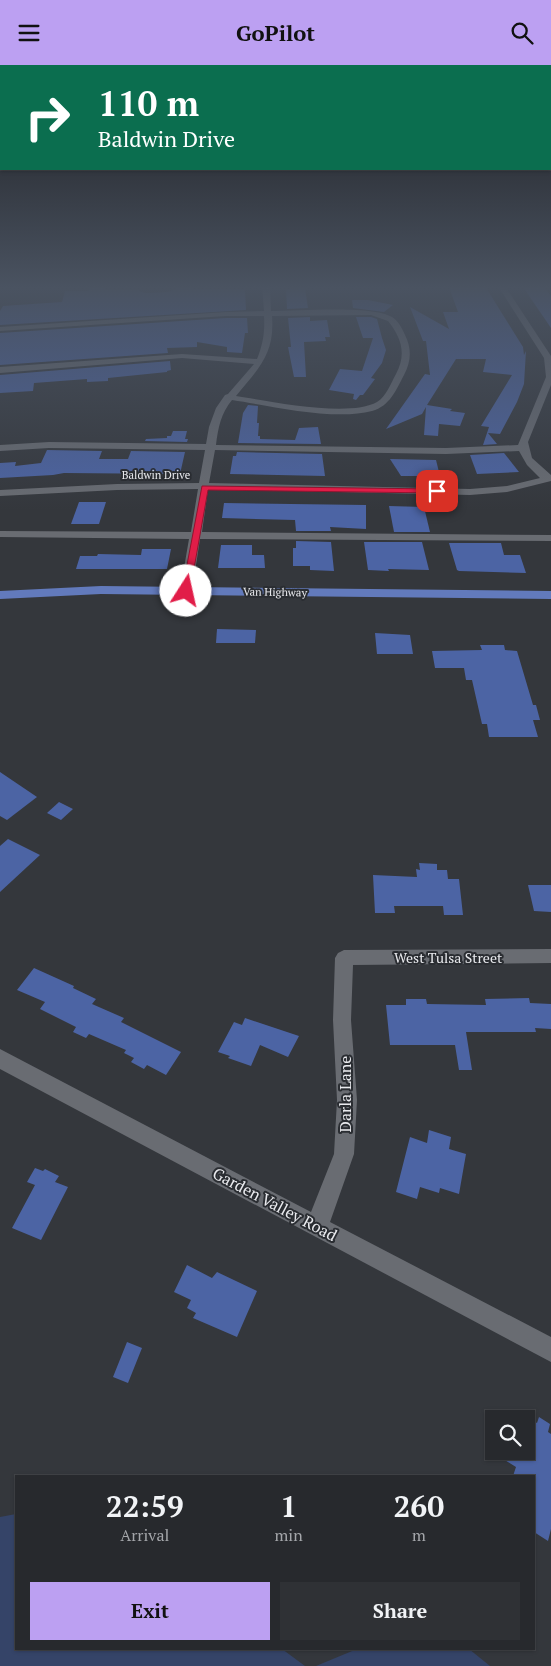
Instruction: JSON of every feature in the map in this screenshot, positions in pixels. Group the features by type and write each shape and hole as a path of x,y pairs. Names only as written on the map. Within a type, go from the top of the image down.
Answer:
{"main road":[{"name":"Van Highway","path":"0,595 60,591 551,595"}],"street":[{"path":"0,370 121,361"},
{"path":"243,361 260,362"},
{"path":"228,397 344,412 368,411 382,403 406,365 406,361"},
{"path":"548,361 550,377 547,394 523,442 523,448 531,463 549,479"},
{"path":"186,591 218,414 228,397 260,362"},
{"path":"0,448 49,445 446,451 523,448"},
{"name":"Baldwin Drive","path":"0,493 70,488 205,487 470,492 507,489 549,479"},
{"path":"0,534 551,538"},
{"name":"West Tulsa Street","path":"344,958 551,956"},
{"name":"Darla Lane","path":"316,1226 344,1153 348,1100 342,1020 344,958"},
{"name":"Garden Valley Road","path":"0,1058 13,1067 551,1350"}],"shaded area":[{"path":"15,1514 15,1650 283,1650 305,1666 0,1666 0,1517"},
{"path":"355,1650 470,1650 490,1666 316,1666"}],"building":[{"path":"0,361 60,361 0,365"},
{"path":"170,361 171,370 167,372 108,378 108,381 87,382 87,379 34,383 33,391 0,393 0,375"},
{"path":"291,361 305,361 306,377 294,377"},
{"path":"365,361 383,361 371,378 375,379 363,395 360,395 356,400 353,399 354,394 329,390 340,369 362,371"},
{"path":"428,361 455,361 427,405 465,413 460,426 439,424 438,436 424,435 426,407 422,414 386,429 425,374 430,375"},
{"path":"486,361 525,361 524,384 517,402 500,434 488,433 497,444 483,445 489,427 481,426 512,375 483,372"},
{"path":"248,405 258,406 257,423 259,423 258,436 260,436 260,439 295,440 299,428 318,427 321,444 238,443 243,413"},
{"path":"173,431 187,431 185,439 188,439 187,442 145,441 146,439 167,438 167,436 171,436"},
{"path":"47,450 102,451 99,459 128,459 131,451 185,452 180,474 64,473 0,478 0,463 16,462 15,466 41,463"},
{"path":"237,452 322,454 325,476 230,474 233,456 236,456"},
{"path":"504,453 519,472 477,474 470,455"},
{"path":"390,459 436,460 440,476 401,476"},
{"path":"79,502 106,502 99,524 71,524"},
{"path":"224,503 366,505 366,529 330,527 331,531 296,531 295,520 222,518"},
{"path":"389,506 424,507 430,532 394,532"},
{"path":"296,541 331,542 334,571 310,570 310,566 293,566 293,548 296,548"},
{"path":"364,542 422,542 429,570 368,570"},
{"path":"449,543 501,543 504,555 520,555 526,573 459,571 457,570"},
{"path":"221,545 252,545 252,555 264,555 265,568 218,568"},
{"path":"142,549 171,549 167,569 76,569 80,556 97,556 98,554 141,555"},
{"path":"217,629 256,630 255,643 216,643"},
{"path":"375,633 410,635 413,654 377,654"},
{"path":"480,645 504,645 505,650 517,651 533,705 536,705 540,720 533,720 538,737 489,737 487,724 482,724 472,680 466,680 464,668 435,668 432,651 482,650"},
{"path":"0,772 37,797 7,820 0,816"},
{"path":"59,802 73,809 61,820 47,813"},
{"path":"8,839 40,855 0,892 0,846"},
{"path":"419,863 437,864 437,870 447,870 448,879 459,879 463,915 444,915 443,906 394,906 395,913 375,913 373,875 417,877 416,869 420,870"},
{"path":"528,885 551,885 551,912 534,911"},
{"path":"34,968 74,986 73,988 96,999 92,1004 124,1018 121,1022 181,1052 166,1075 147,1065 144,1069 131,1062 134,1058 124,1053 126,1050 89,1034 86,1038 73,1032 76,1027 40,1009 45,1002 17,990"},
{"path":"529,998 530,1003 551,1004 551,1029 535,1028 536,1032 466,1032 472,1070 459,1070 455,1045 390,1045 386,1005 406,1005 406,999 426,999 427,1004 486,1005 485,999"},
{"path":"245,1018 299,1036 288,1057 260,1045 251,1066 228,1058 230,1056 218,1052 234,1022 242,1025"},
{"path":"429,1130 451,1137 449,1149 466,1154 459,1194 440,1188 439,1193 420,1187 417,1199 396,1192 410,1137 427,1143"},
{"path":"35,1168 43,1171 45,1169 59,1176 55,1182 68,1187 41,1240 12,1228 35,1185 27,1182"},
{"path":"187,1265 212,1278 217,1272 257,1291 237,1337 193,1318 196,1313 187,1308 191,1300 174,1292"},
{"path":"127,1342 142,1348 128,1383 113,1377"},
{"path":"539,1417 550,1424 548,1432 551,1434 551,1529 548,1541 535,1533 535,1475 513,1475 516,1467 505,1460 535,1460 535,1422 537,1423"}],"route":[{"path":"186,591 205,487 437,491"}]}
